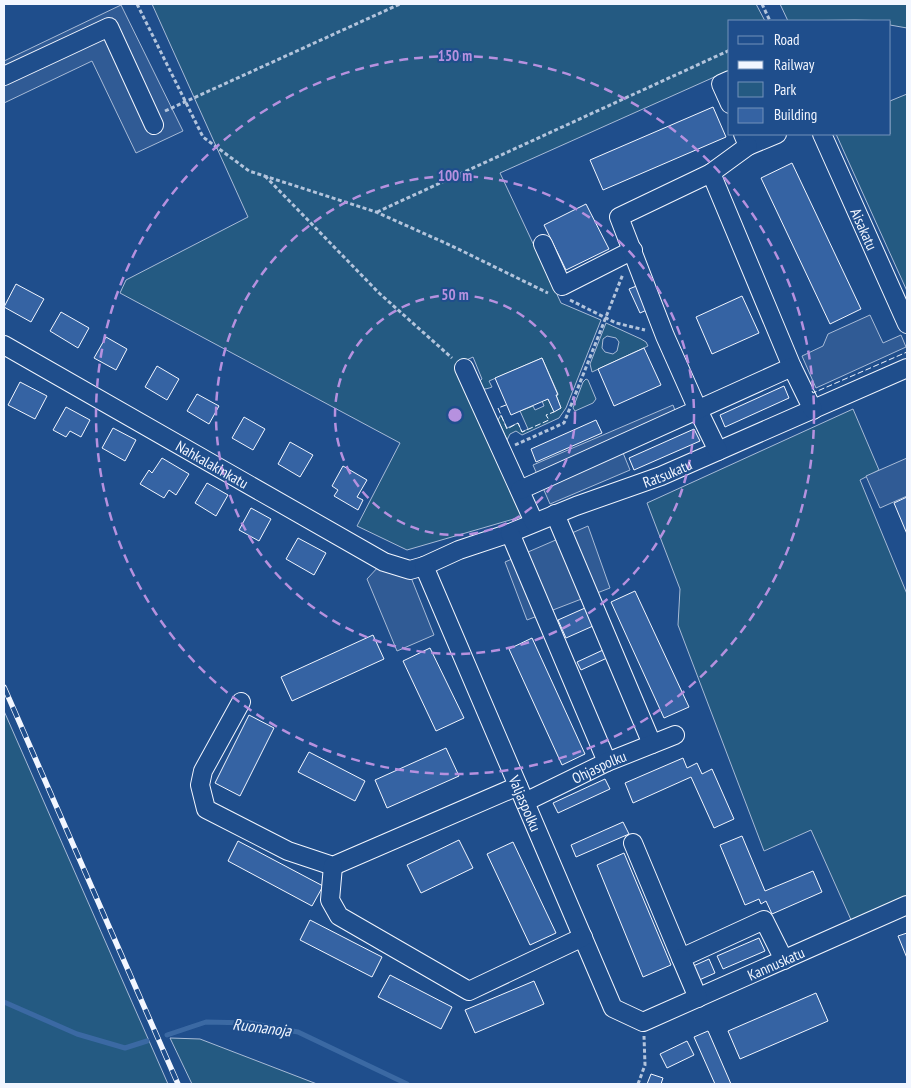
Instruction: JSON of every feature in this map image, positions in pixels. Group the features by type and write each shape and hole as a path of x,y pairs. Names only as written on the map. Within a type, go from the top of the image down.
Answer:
{"street":[{"path":"4,76 109,27 152,121"},
{"path":"728,81 721,84 728,100"},
{"path":"718,451 665,336 619,217 710,173 746,140 772,135"},
{"name":"Aisakatu","path":"822,135 907,324"},
{"path":"710,173 792,367 813,410"},
{"path":"543,244 562,286 633,250"},
{"name":"Nahkalakinkatu","path":"4,345 384,562 410,570 424,566"},
{"path":"520,490 792,367"},
{"path":"464,368 534,522"},
{"name":"Ratsukatu","path":"424,566 459,550 632,487 907,368"},
{"path":"555,514 652,744"},
{"path":"510,533 607,762"},
{"name":"Valjaspolku","path":"424,566 613,1008 643,1022"},
{"path":"241,702 203,771 200,785 206,809 288,851 333,866 330,900 339,916 469,991 583,937"},
{"name":"Ohjaspolku","path":"333,866 675,735"},
{"path":"633,844 698,998"},
{"name":"Kannuskatu","path":"643,1022 907,905"},
{"path":"681,958 764,920 784,960"}],"path":[{"path":"137,4 203,137 249,170 376,212 452,246 550,294"},
{"path":"152,121 185,101 400,4"},
{"path":"762,4 770,20"},
{"path":"376,212 728,51"},
{"path":"264,176 379,293 464,368"},
{"path":"502,451 564,423 633,250"},
{"path":"566,299 616,323 665,336"},
{"path":"638,1084 645,1065 643,1022"}],"green space":[{"path":"152,4 756,4 764,20 728,20 728,71 500,173 561,303 601,320 566,408 559,418 522,435 516,431 510,434 507,440 498,420 501,415 507,428 518,423 522,432 528,429 520,411 533,406 535,410 544,406 542,401 548,399 554,411 561,408 556,395 558,394 542,358 489,381 492,387 485,389 475,385 482,379 473,357 456,365 524,516 407,550 357,526 400,443 120,293 126,280 248,217"},
{"path":"780,4 907,4 907,28 891,25 891,20 788,20"},
{"path":"907,94 907,291 836,135 891,135 891,101"},
{"path":"606,323 641,339 648,346 592,372 590,364","holes":["607,336 616,338 619,342 617,351 613,354 605,352 602,348 603,339"]},
{"path":"586,379 596,399 593,403 575,411 573,408 583,382"},
{"path":"853,409 879,470 860,480 907,594 907,896 852,922 811,830 764,851 678,625 680,589 647,503"},
{"path":"4,711 168,1084 4,1084"},
{"path":"170,1038 200,1039 317,1084 192,1084"}],"shaded area":[{"path":"121,5 183,131 136,153 92,61 4,103 4,61"},
{"path":"870,315 883,343 901,335 906,347 816,388 802,356 823,346 828,334"},
{"path":"673,405 678,418 619,443 630,470 550,504 533,465"},
{"path":"907,458 907,496 880,508 866,476"},
{"path":"588,526 610,588 527,620 505,562"},
{"path":"380,565 410,575 434,635 397,651 367,579"}],"building":[{"path":"713,107 726,137 603,190 590,160"},
{"path":"792,163 861,309 830,324 761,178"},
{"path":"586,204 609,249 566,270 544,225"},
{"path":"16,284 44,299 31,322 4,307"},
{"path":"639,285 649,309 640,313 629,289"},
{"path":"742,296 759,333 712,354 696,317"},
{"path":"61,312 89,328 78,348 50,331"},
{"path":"106,337 127,349 116,370 94,358"},
{"path":"644,348 661,385 614,406 598,369"},
{"path":"542,358 558,395 556,395 561,408 554,412 548,399 511,415 495,378"},
{"path":"157,366 179,379 167,400 145,387"},
{"path":"20,382 47,396 35,419 8,405"},
{"path":"784,386 789,398 725,427 720,415"},
{"path":"197,394 219,406 209,424 187,411"},
{"path":"66,407 90,420 81,437 70,431 66,437 53,430"},
{"path":"244,417 265,429 253,450 232,438"},
{"path":"596,420 602,433 536,462 531,449"},
{"path":"113,428 136,440 125,461 102,448"},
{"path":"694,429 700,441 634,470 629,458"},
{"path":"290,442 313,455 300,477 278,464"},
{"path":"162,458 189,474 176,495 169,490 164,498 140,484 149,470 152,473"},
{"path":"343,466 367,480 357,497 363,500 358,510 334,496 338,490 332,486"},
{"path":"207,483 228,495 216,516 195,503"},
{"path":"907,497 907,534 894,503"},
{"path":"251,508 271,519 259,541 239,530"},
{"path":"298,538 326,553 314,575 286,559"},
{"path":"635,591 689,707 664,718 611,602"},
{"path":"585,608 593,626 566,638 558,620"},
{"path":"373,635 384,659 292,701 281,677"},
{"path":"532,638 585,754 562,765 509,649"},
{"path":"430,648 464,718 436,731 403,661"},
{"path":"603,650 607,658 581,670 577,662"},
{"path":"249,715 274,728 240,796 215,783"},
{"path":"446,748 459,776 387,808 375,780"},
{"path":"309,752 365,781 355,801 298,772"},
{"path":"683,758 687,768 697,763 702,774 712,769 734,819 714,828 691,777 633,803 625,783"},
{"path":"605,779 610,789 558,813 553,803"},
{"path":"623,822 629,834 576,857 571,845"},
{"path":"742,836 765,891 813,871 822,892 772,914 766,901 761,904 759,899 745,905 720,845"},
{"path":"459,840 473,868 421,893 407,865"},
{"path":"238,841 323,886 312,906 228,861"},
{"path":"513,842 556,933 530,945 487,854"},
{"path":"624,853 671,965 643,977 597,865"},
{"path":"310,920 382,957 372,977 300,940"},
{"path":"907,933 907,958 898,936"},
{"path":"759,938 765,951 723,969 717,956"},
{"path":"709,959 715,973 697,981 691,967"},
{"path":"390,975 452,1007 441,1029 378,997"},
{"path":"534,981 544,1004 475,1033 465,1010"},
{"path":"816,993 828,1021 740,1059 728,1031"},
{"path":"708,1031 731,1084 715,1084 694,1037"},
{"path":"687,1041 694,1055 667,1068 660,1054"},
{"path":"651,1074 663,1078 661,1084 647,1084"}],"waterway":[{"name":"Ruonanoja","path":"4,1002 77,1034 125,1048 147,1041"},
{"name":"Ruonanoja","path":"167,1035 206,1022 250,1023 298,1032 407,1084"}],"railway":[{"path":"4,687 178,1084"}],"fence":[{"path":"812,391 813,393 907,352"},
{"path":"506,405 498,408 507,429 518,423 522,432 549,420 546,415 554,412"}]}
